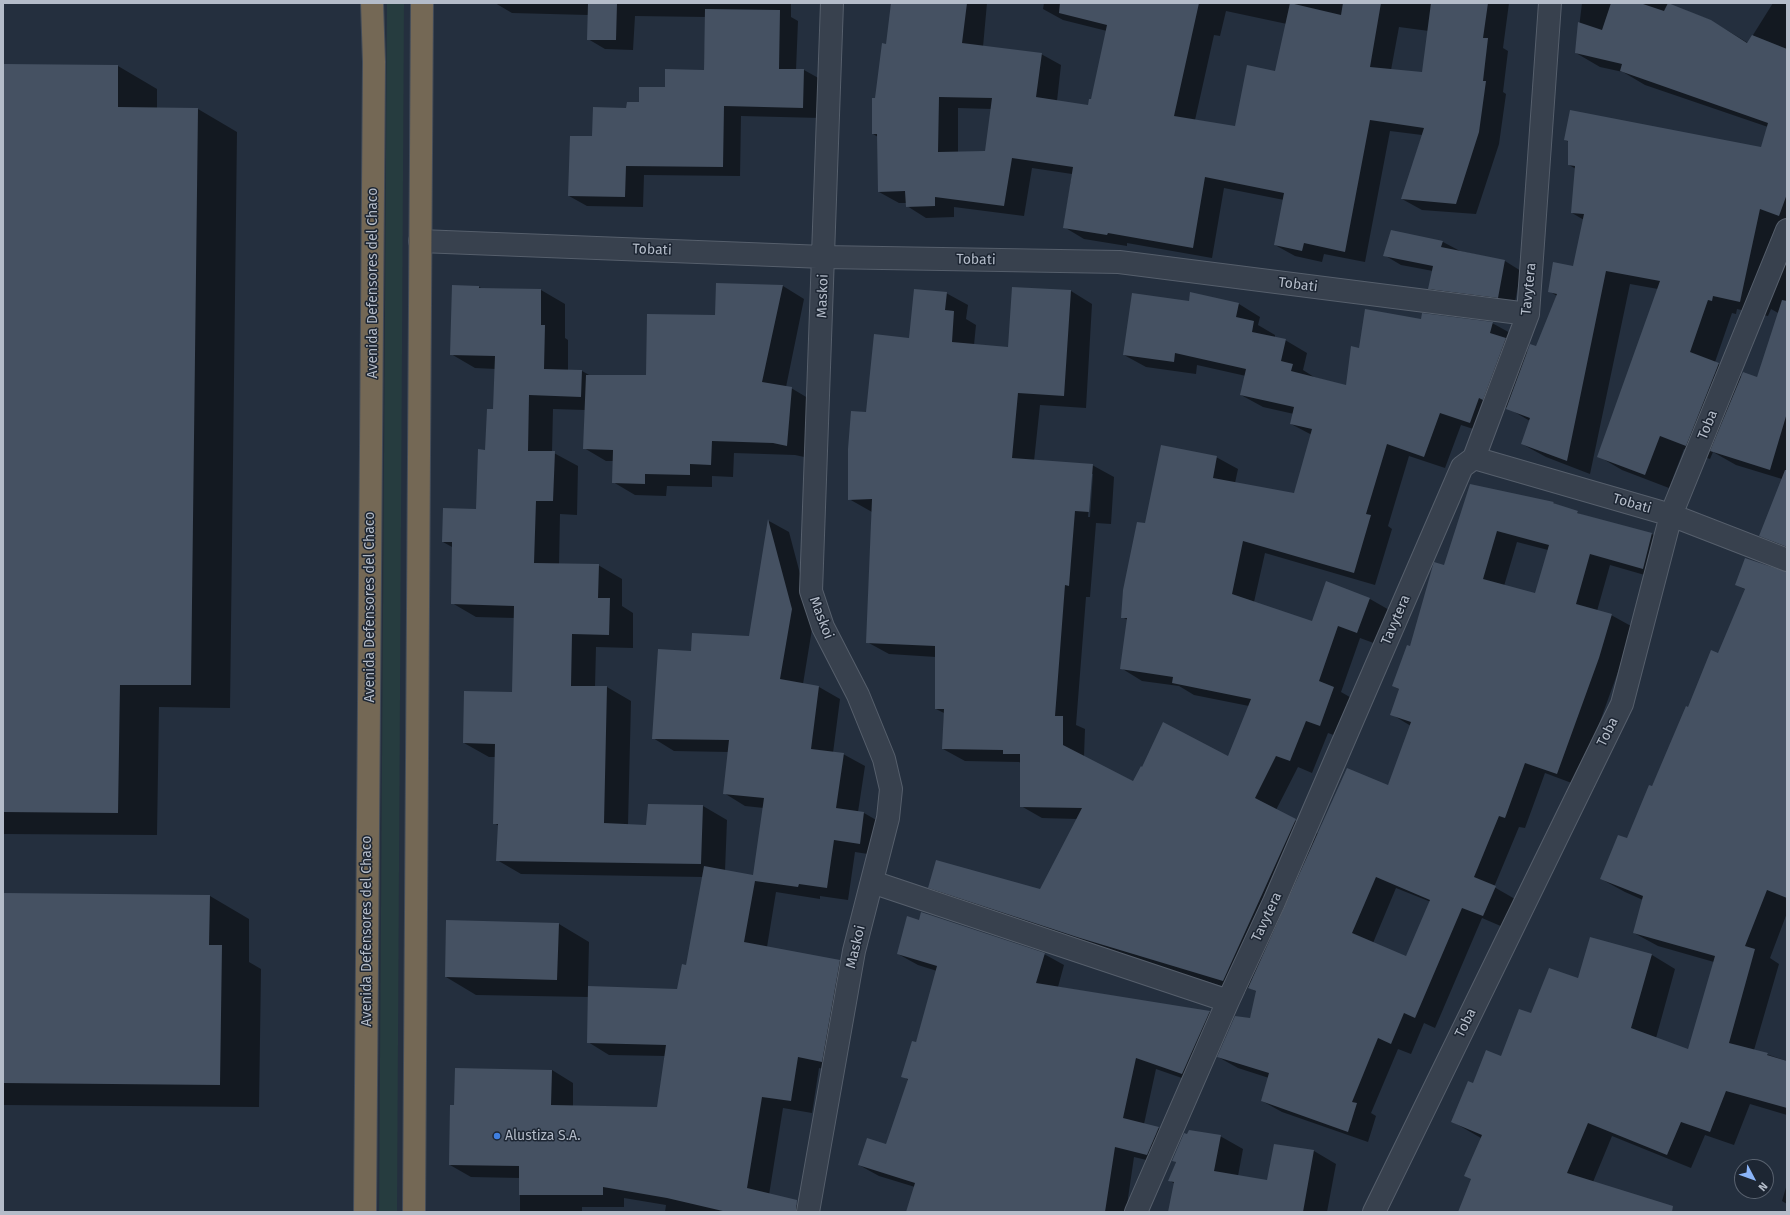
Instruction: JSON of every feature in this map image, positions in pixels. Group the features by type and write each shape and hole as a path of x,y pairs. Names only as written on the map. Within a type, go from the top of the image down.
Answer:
{"highway":[{"name":"Avenida Defensores del Chaco","path":"365,1212 374,70 372,3"},
{"path":"414,1212 422,3"}],"street":[{"name":"Maskoi","path":"808,1212 854,951 888,818 891,790 884,758 858,695 823,627 811,591 832,3"},
{"name":"Tavytera","path":"1136,1212 1228,1000 1274,902 1462,467 1474,458 1528,314 1550,3"},
{"name":"Toba","path":"1374,1212 1622,704 1671,515 1787,230"},
{"name":"Tobati","path":"420,241 824,257 1119,262 1528,314"},
{"name":"Tobati","path":"1474,458 1671,515 1787,560"},
{"path":"872,882 1228,1000"}],"green space":[{"path":"387,3 404,3 397,1212 379,1212"}],"building":[{"path":"588,3 617,3 616,40 587,40"},
{"path":"891,3 967,3 962,43 1042,53 1036,97 1088,105 1089,99 1091,99 1107,25 1059,13 1060,3 1199,3 1174,116 1235,126 1247,65 1275,71 1290,3 1341,15 1343,3 1381,3 1370,67 1422,72 1431,3 1488,3 1483,38 1488,38 1483,81 1486,81 1479,132 1456,204 1401,199 1424,128 1370,120 1345,252 1304,243 1302,251 1274,245 1284,193 1205,177 1193,248 1108,233 1107,235 1063,228 1073,167 1012,158 1004,206 935,197 935,206 906,207 905,191 878,192 877,134 872,134 872,98 875,98 882,43 886,44","holes":["939,97 992,98 985,151 938,152"]},
{"path":"1611,3 1640,3 1664,11 1668,3 1711,20 1747,43 1752,35 1787,49 1787,194 1779,216 1760,209 1740,302 1713,296 1712,301 1708,300 1690,352 1719,363 1686,446 1660,436 1645,475 1597,457 1660,281 1606,271 1567,461 1521,444 1530,418 1506,409 1530,344 1536,346 1557,294 1548,292 1553,262 1573,266 1584,214 1571,213 1575,166 1568,165 1568,141 1564,140 1570,110 1761,147 1768,123 1620,71 1622,64 1575,53 1578,22 1602,30"},
{"path":"705,9 780,10 779,69 804,69 803,108 724,106 723,167 626,166 625,197 568,196 570,136 592,136 593,107 626,108 627,102 639,102 639,87 665,87 665,69 704,70"},
{"path":"3,64 118,65 118,107 198,108 191,685 120,685 118,813 3,812"},
{"path":"1391,230 1443,241 1441,247 1505,260 1498,298 1428,289 1433,266 1383,256"},
{"path":"716,283 783,285 762,382 792,387 787,446 773,443 712,441 711,465 690,464 690,475 645,474 645,484 612,483 613,450 583,449 586,375 646,375 647,314 715,315"},
{"path":"452,285 479,286 479,288 541,289 541,325 545,325 544,369 582,370 581,397 529,395 528,451 555,451 553,501 536,501 534,563 599,564 598,598 610,598 609,635 572,634 571,686 607,686 604,823 646,825 648,804 703,805 701,864 496,861 498,824 493,824 495,744 463,743 464,691 512,692 514,606 451,604 452,542 442,542 443,508 476,509 478,449 485,450 487,409 493,409 495,356 450,355"},
{"path":"1012,287 1071,290 1064,396 1018,393 1012,458 1093,464 1089,512 1075,511 1069,586 1065,585 1055,716 1063,716 1063,745 1133,781 1141,766 1142,767 1163,722 1228,756 1251,699 1172,683 1173,677 1120,669 1127,618 1121,618 1123,590 1137,522 1145,523 1161,445 1217,456 1213,478 1294,493 1312,429 1290,424 1294,407 1240,395 1246,369 1175,353 1174,362 1123,355 1132,293 1189,301 1190,292 1239,303 1236,317 1254,321 1252,332 1286,339 1281,361 1293,364 1291,371 1346,385 1351,346 1359,348 1365,309 1421,319 1422,313 1493,322 1490,333 1506,338 1483,400 1479,398 1470,423 1440,413 1424,457 1387,444 1366,514 1371,515 1354,573 1243,541 1232,594 1312,621 1326,581 1370,598 1357,633 1338,626 1319,681 1334,687 1320,726 1306,721 1290,761 1276,756 1255,798 1296,819 1223,981 1080,938 928,888 936,860 1040,889 1082,808 1020,807 1020,754 1003,754 1003,750 942,749 944,709 935,709 935,646 866,643 872,499 848,500 848,449 851,411 866,412 874,334 909,338 914,289 947,292 945,310 954,311 952,342 1008,347"},
{"path":"1782,300 1787,301 1787,413 1770,470 1710,451 1743,372 1757,377"},
{"path":"1785,470 1787,470 1787,547 1759,536"},
{"path":"1470,484 1554,502 1553,503 1578,511 1577,513 1652,533 1643,569 1590,554 1576,604 1612,614 1599,658 1557,774 1525,763 1505,818 1499,816 1474,877 1496,886 1483,916 1462,908 1415,1018 1404,1013 1391,1044 1378,1038 1352,1102 1357,1103 1348,1132 1261,1101 1269,1073 1217,1057 1235,1016 1250,1018 1256,991 1248,988 1347,768 1388,785 1411,722 1390,715 1399,689 1392,686 1407,645 1410,646 1434,562 1444,565","holes":["1497,531 1549,545 1535,593 1483,579","1376,877 1430,900 1406,956 1352,933"]},
{"path":"768,519 792,609 780,679 819,686 811,749 844,753 836,808 864,812 860,844 834,840 827,888 799,884 798,887 755,881 744,942 840,960 822,1062 798,1057 791,1101 762,1097 747,1188 797,1200 796,1212 727,1212 667,1198 603,1187 603,1195 519,1195 519,1166 449,1165 450,1105 454,1105 455,1068 552,1070 551,1105 657,1107 666,1045 587,1043 588,986 677,989 682,964 686,965 704,866 753,875 764,798 723,794 729,740 652,739 658,649 691,651 692,633 749,636"},
{"path":"1745,558 1787,572 1787,898 1767,890 1745,946 1755,949 1729,1043 1768,1053 1767,1055 1787,1061 1787,1108 1726,1091 1710,1132 1681,1122 1667,1155 1588,1123 1567,1173 1673,1206 1672,1212 1458,1212 1471,1179 1464,1176 1482,1135 1451,1122 1468,1081 1473,1083 1486,1050 1501,1056 1519,1009 1531,1013 1549,968 1578,978 1590,937 1652,954 1631,1028 1688,1049 1715,956 1633,933 1643,896 1600,879 1618,835 1627,838 1649,785 1652,786 1686,706 1688,707 1711,650 1718,653 1745,589 1735,585"},
{"path":"3,893 210,895 209,945 222,945 220,1085 3,1083"},
{"path":"921,912 1045,953 1036,983 1210,1011 1182,1074 1136,1058 1123,1118 1159,1127 1147,1155 1115,1147 1105,1212 906,1212 915,1183 858,1165 867,1138 886,1144 908,1079 901,1077 912,1041 916,1042 937,966 897,954 907,916 919,920"},
{"path":"446,920 559,923 557,980 445,977"},
{"path":"1189,1130 1221,1135 1214,1171 1267,1180 1274,1144 1314,1150 1303,1212 1168,1212 1174,1182 1168,1181 1176,1162 1172,1161 1184,1133 1187,1134"}],"place":[{"name":"Alustiza S.A.","path":"497,1136"}]}
